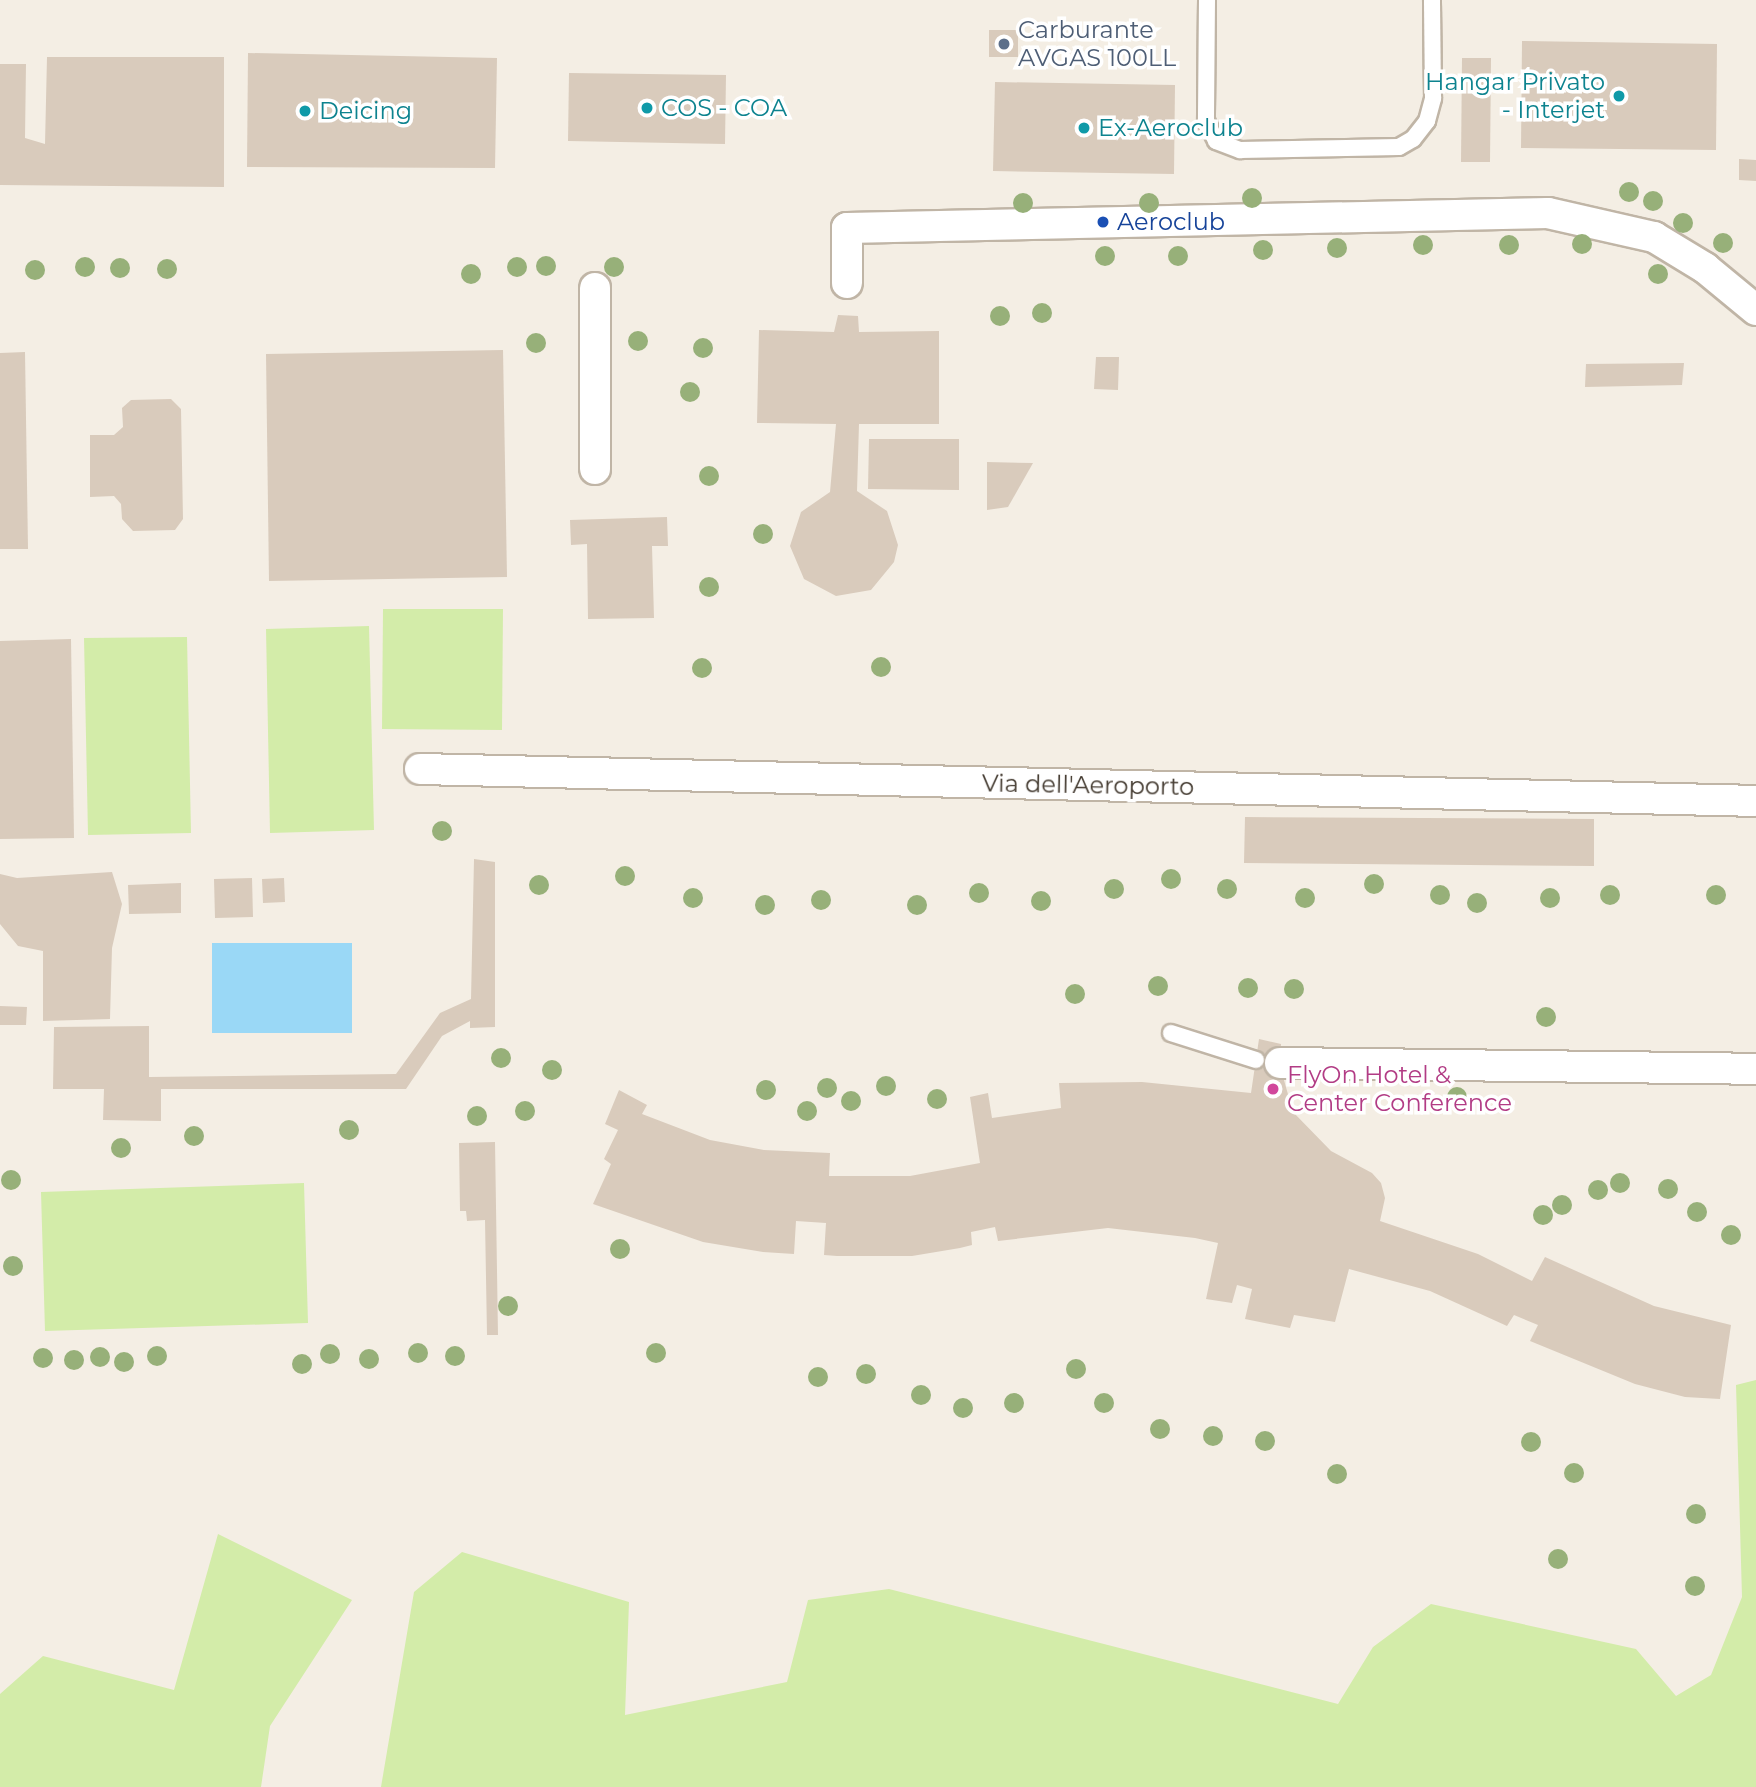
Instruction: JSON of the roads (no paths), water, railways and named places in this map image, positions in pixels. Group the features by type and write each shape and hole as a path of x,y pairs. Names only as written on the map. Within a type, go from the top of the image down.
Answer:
{"street":[{"path":"848,283 847,228 1548,213 1654,237 1704,268 1756,310"},
{"path":"595,288 596,469"},
{"name":"Via dell'Aeroporto","path":"420,769 1756,801"},
{"path":"1268,1062 1756,1069"}],"lane":[{"path":"1207,0 1206,121 1216,141 1240,150 1399,147 1413,139 1427,121 1433,98 1432,0"},
{"path":"1171,1034 1268,1062"}],"water":[{"path":"212,943 352,943 352,1033 212,1033"}],"place":[{"name":"Carburante AVGAS 100LL","path":"1004,44"},
{"name":"Hangar Privato - Interjet","path":"1619,96"},
{"name":"COS - COA","path":"647,108"},
{"name":"Deicing","path":"305,111"},
{"name":"Ex-Aeroclub","path":"1084,128"},
{"name":"Aeroclub","path":"1103,222"},
{"name":"FlyOn Hotel & Center Conference","path":"1273,1089"}]}
